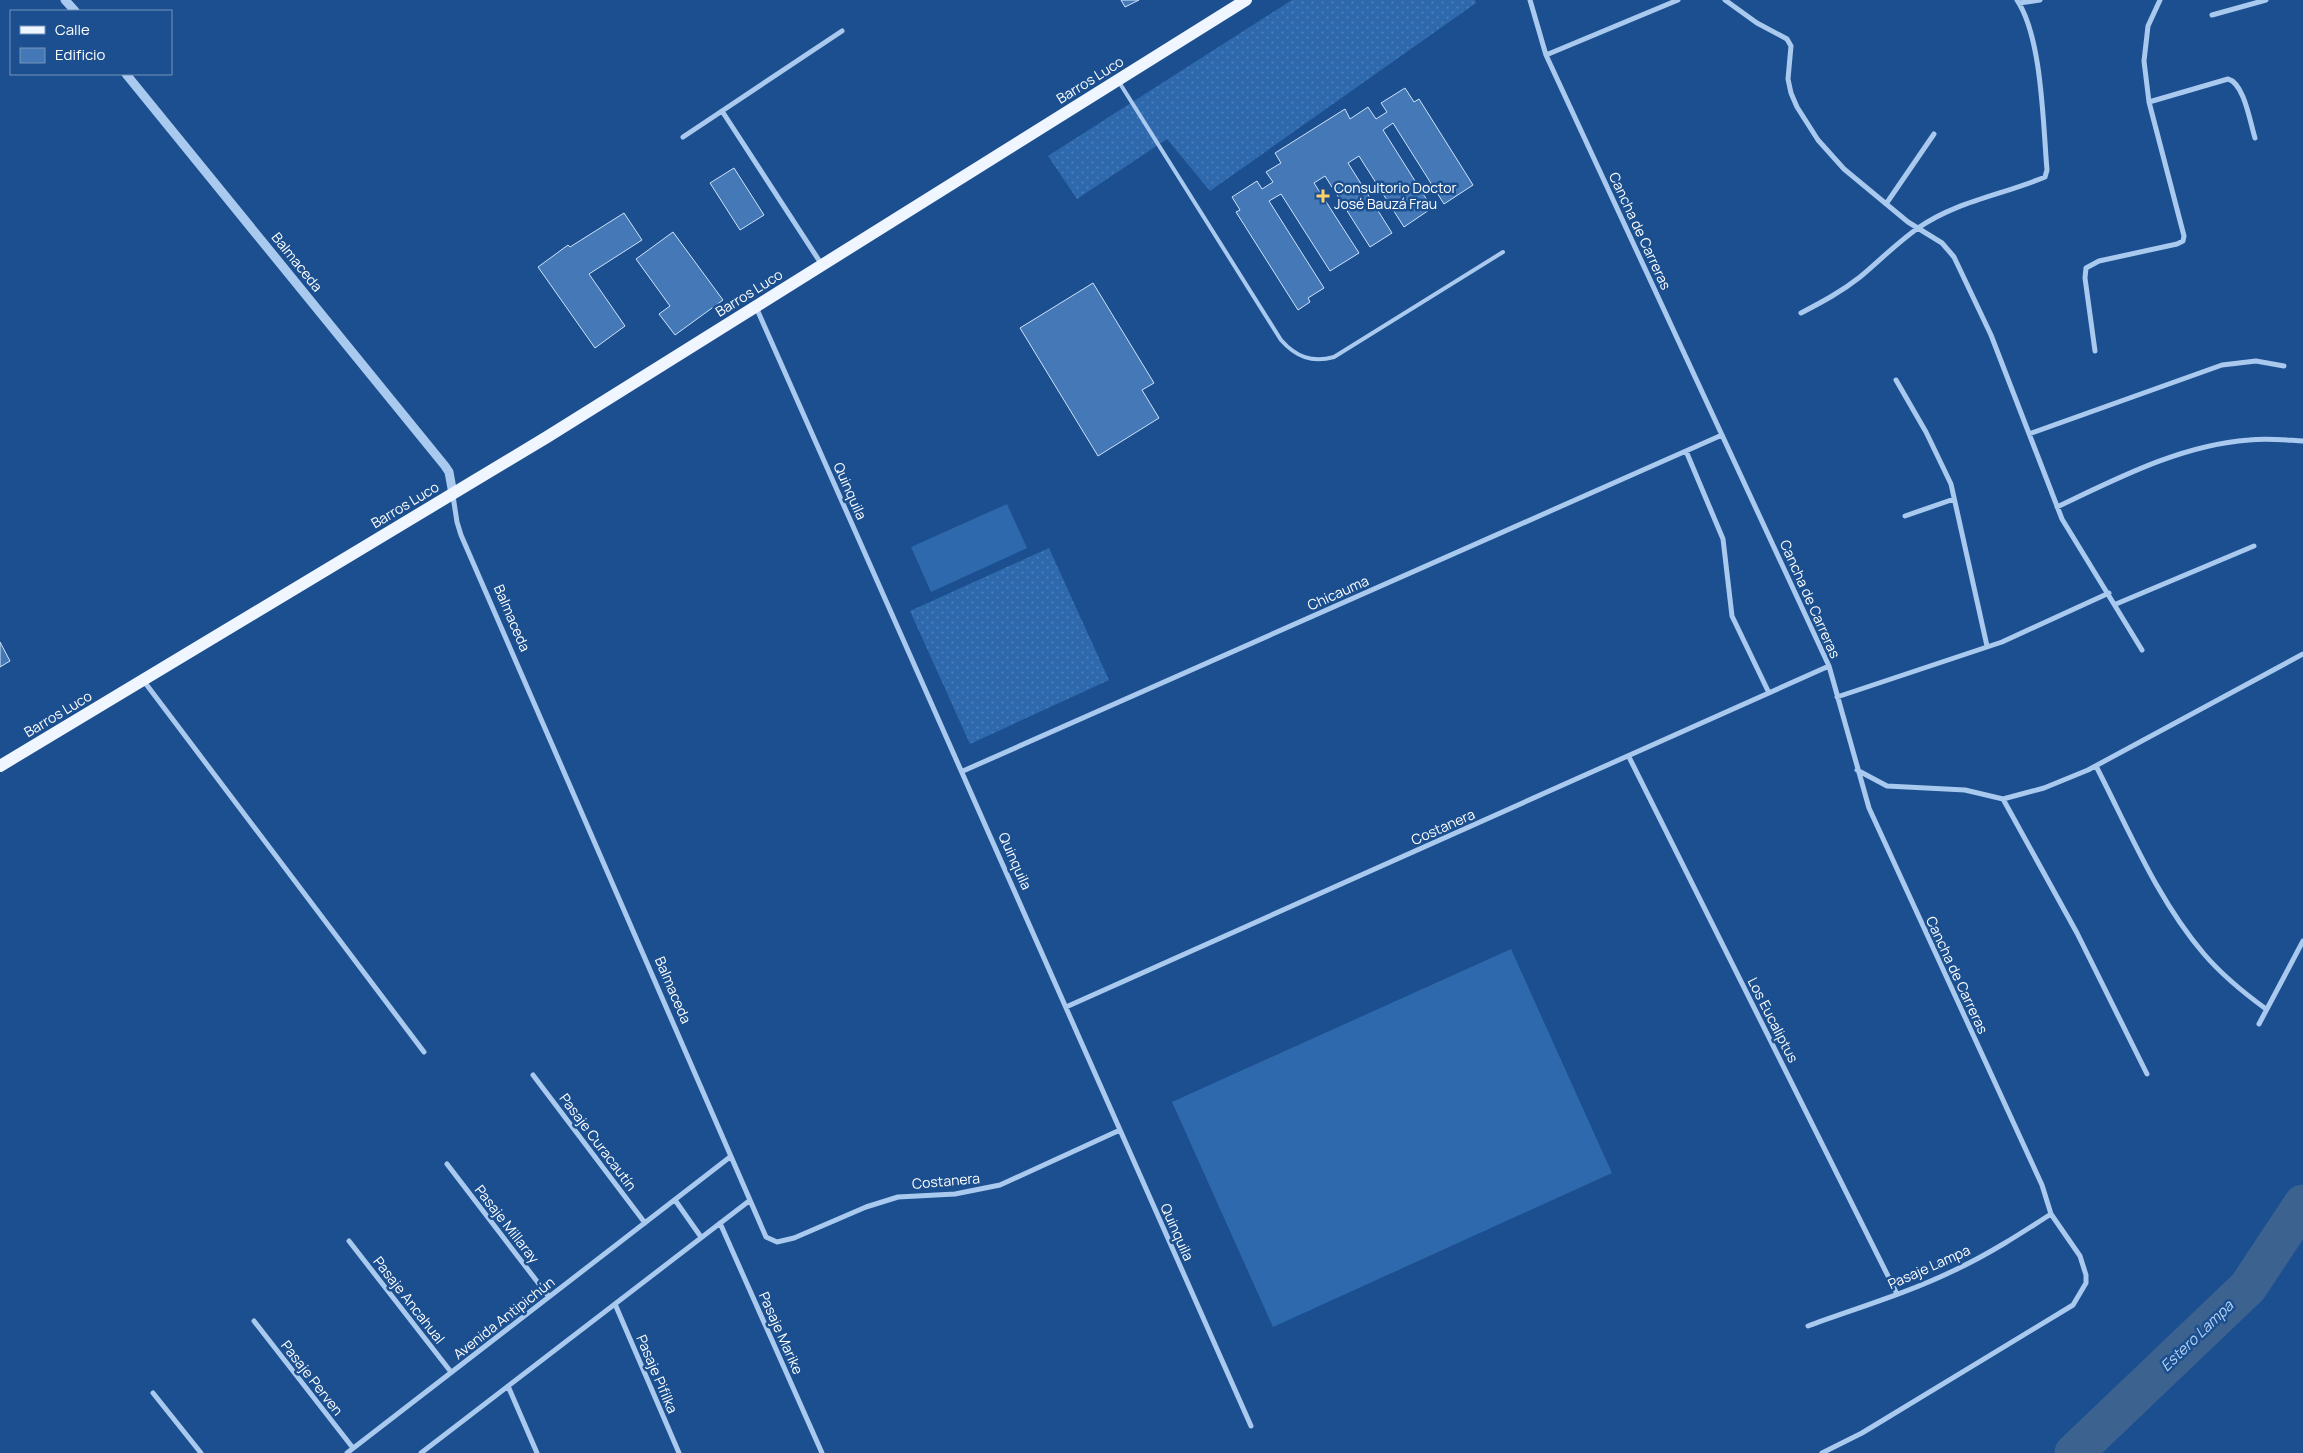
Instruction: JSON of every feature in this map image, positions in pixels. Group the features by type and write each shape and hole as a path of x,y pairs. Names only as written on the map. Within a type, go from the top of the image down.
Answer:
{"main road":[{"name":"Barros Luco","path":"0,766 453,494 1246,0"}],"street":[{"path":"65,0 74,10"},
{"name":"Cancha de Carreras","path":"1530,0 1546,55 1828,666 1857,770 1879,832 2042,1185 2051,1214 2080,1256 2086,1275 2086,1283 2073,1305 1862,1433 1822,1453"},
{"path":"1546,55 1678,0"},
{"path":"1726,0 1756,23 1787,39 1791,46 1788,79 1797,106 1818,140 1844,169 1886,204 1942,243 1954,257 1991,336 2062,519 2116,604 2142,650"},
{"path":"1801,313 1834,296 1859,278 1918,228 1958,205 2045,177 2046,160 2034,52 2028,21 2018,2 2040,0"},
{"path":"2095,351 2085,278 2086,268 2099,261 2177,244 2183,241 2184,236 2149,102 2144,61 2148,26 2160,0"},
{"path":"2212,15 2266,0"},
{"path":"683,137 842,31"},
{"name":"Balmaceda","path":"127,75 449,472 457,522 462,535 763,1234 770,1240"},
{"path":"2149,102 2228,79 2231,80 2240,87 2255,138"},
{"path":"722,111 822,265"},
{"path":"1886,204 1934,134"},
{"name":"Quinquila","path":"756,306 1251,1426"},
{"path":"2029,434 2222,365 2256,361 2284,366"},
{"path":"1896,380 1941,460 1954,499 1988,646"},
{"name":"Chicauma","path":"963,771 1722,435"},
{"path":"2057,507 2148,464 2210,446 2265,439 2303,441"},
{"path":"1686,451 1723,539 1732,616 1769,693"},
{"path":"1905,516 1954,499"},
{"path":"2116,604 2254,546"},
{"path":"1837,697 2002,642 2109,593"},
{"path":"1857,770 1887,786 1965,790 2003,799 2044,788 2096,766 2303,654"},
{"name":"Costanera","path":"1066,1007 1828,666"},
{"path":"143,680 424,1052"},
{"name":"Los Eucaliptus","path":"1628,756 1897,1294"},
{"path":"2096,766 2160,891 2178,920 2205,955 2224,975 2266,1009"},
{"path":"2003,799 2077,933 2148,1074"},
{"path":"2259,1024 2303,941"},
{"name":"Pasaje Curacautín","path":"534,1075 645,1223"},
{"name":"Costanera","path":"770,1240 777,1242 794,1238 866,1207 898,1197 955,1194 1000,1185 1120,1130"},
{"name":"Avenida Antipichún","path":"346,1453 730,1157"},
{"name":"Pasaje Millaray","path":"447,1164 549,1297"},
{"path":"675,1200 701,1237"},
{"path":"421,1453 749,1201"},
{"name":"Pasaje Lampa","path":"1808,1326 1897,1294 1971,1261 2051,1214"},
{"name":"Pasaje Marike","path":"720,1223 822,1453"},
{"name":"Pasaje Ancahual","path":"349,1241 451,1372"},
{"name":"Pasaje Pifilka","path":"615,1304 679,1453"},
{"name":"Pasaje Perven","path":"254,1321 353,1448"},
{"path":"508,1386 537,1453"},
{"path":"153,1393 201,1453"}],"lane":[{"path":"1118,80 1281,340 1297,355 1316,360 1334,357 1503,252"}],"shaded area":[{"path":"1292,0 1475,0 1476,3 1210,191 1167,139 1077,199 1048,156"},
{"path":"1007,504 1027,548 931,592 911,547"},
{"path":"1049,548 1109,680 970,744 910,611"},
{"path":"1511,949 1612,1173 1273,1327 1172,1102"}],"building":[{"path":"1121,0 1139,0 1125,7"},
{"path":"1405,88 1414,102 1419,99 1473,185 1444,204 1393,123 1383,130 1432,208 1404,227 1359,156 1348,163 1392,233 1370,247 1325,176 1314,183 1359,253 1330,271 1281,194 1269,201 1324,288 1308,298 1310,302 1298,310 1236,212 1240,210 1232,197 1257,181 1262,189 1273,182 1266,172 1281,163 1275,153 1345,109 1350,119 1368,107 1376,119 1387,112 1381,103"},
{"path":"734,168 764,215 740,230 710,183"},
{"path":"624,213 642,240 589,274 625,326 595,348 538,267 568,245 570,247"},
{"path":"673,232 723,300 675,335 659,314 670,306 636,259"},
{"path":"1093,283 1154,383 1142,390 1159,418 1098,456 1020,328"},
{"path":"0,642 10,661 0,667"}],"waterway":[{"name":"Estero Lampa","path":"2074,1453 2248,1287 2303,1204"}],"place":[{"name":"Consultorio Doctor José Bauzá Frau","path":"1323,196"}]}
